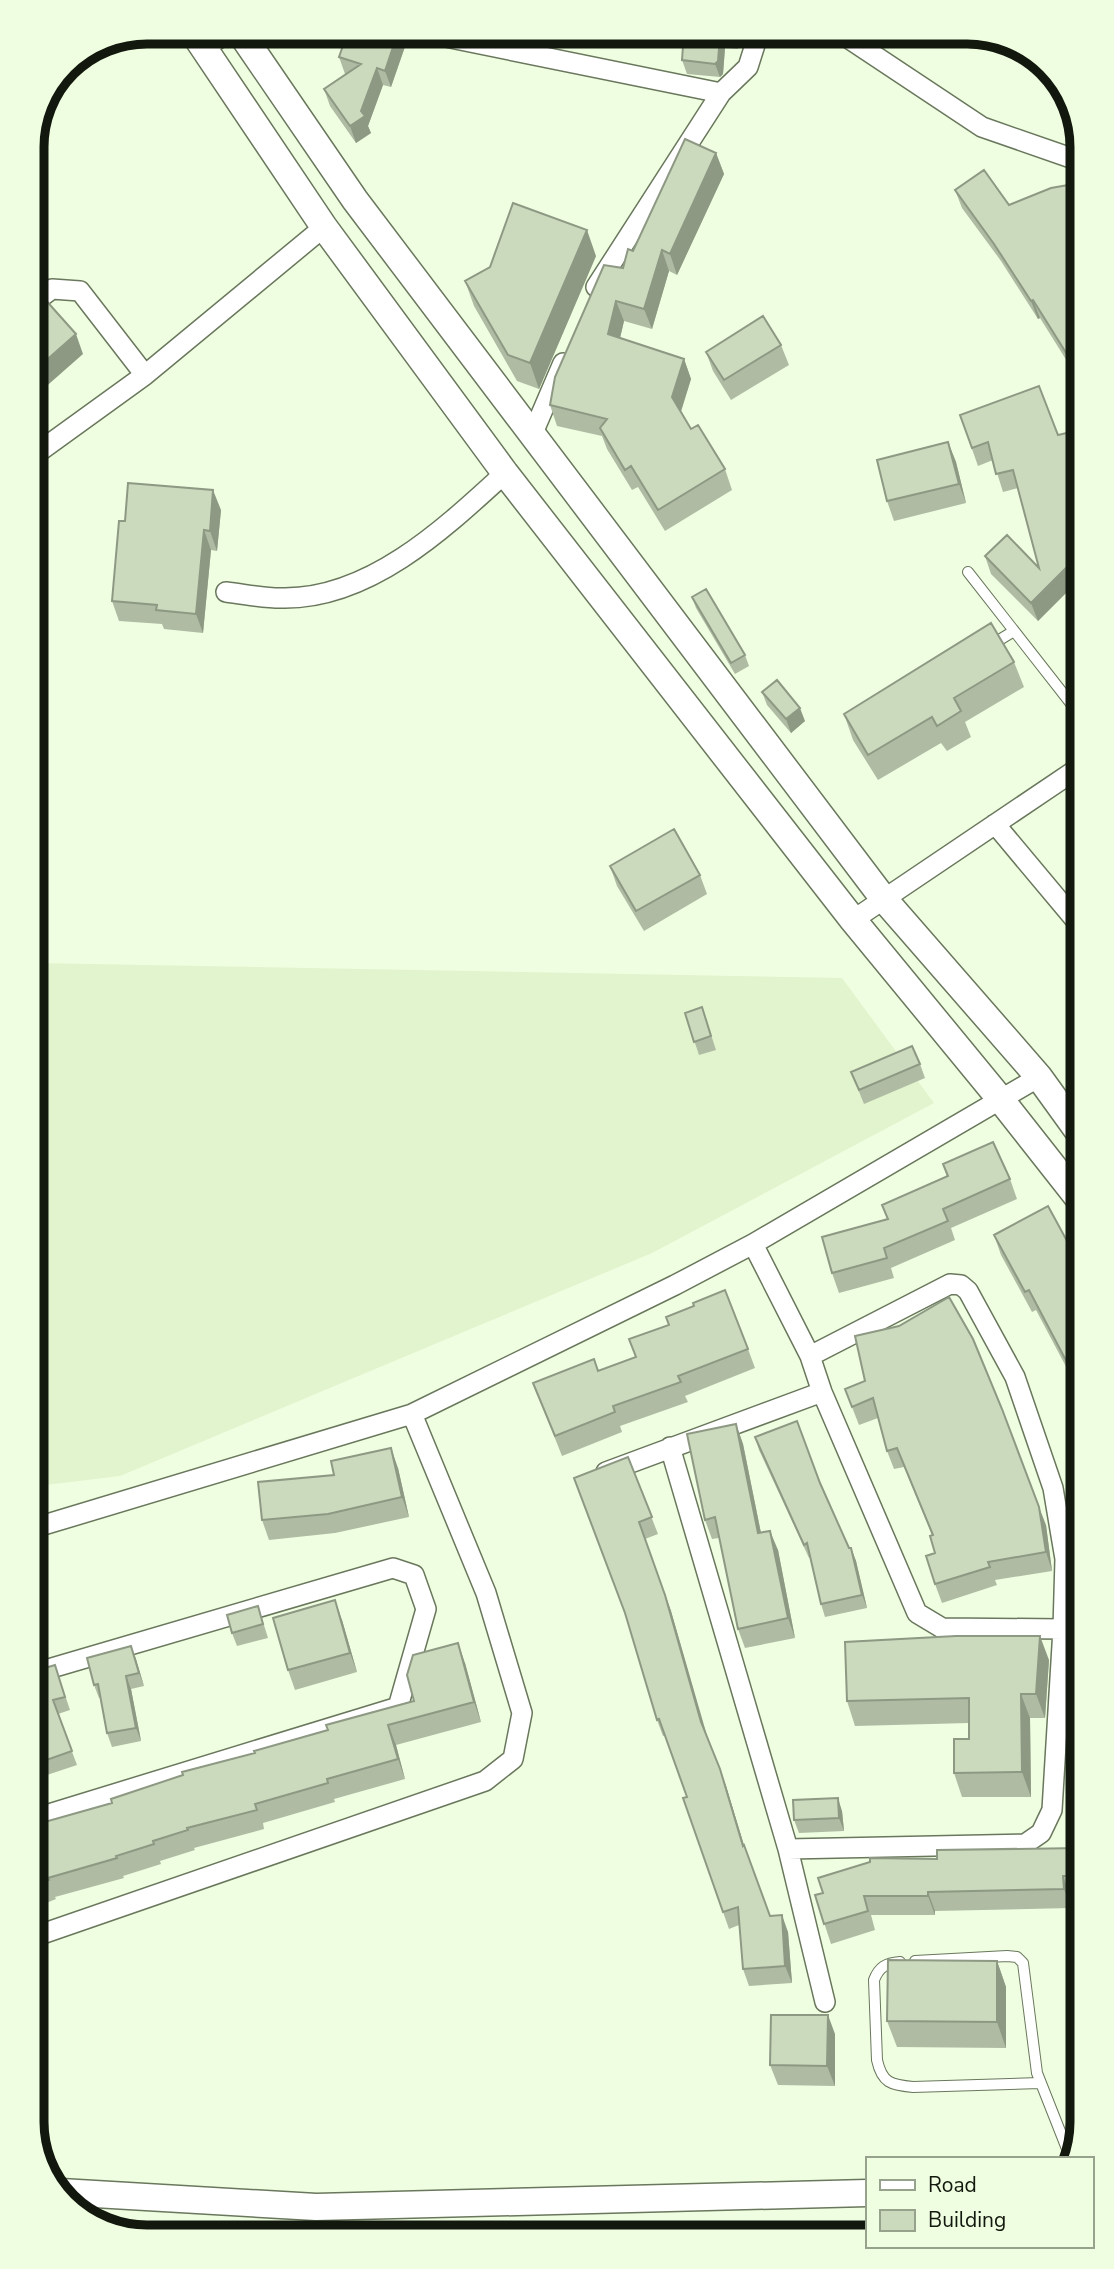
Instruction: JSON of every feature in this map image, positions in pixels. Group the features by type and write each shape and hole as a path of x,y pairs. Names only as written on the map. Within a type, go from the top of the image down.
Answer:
{"street":[{"path":"201,44 324,227 505,473 853,920 1002,1100 1070,1187"},
{"path":"248,44 355,200 883,898 1039,1077 1070,1120"},
{"path":"480,44 721,93"},
{"path":"590,299 606,268 721,93 748,67 756,44"},
{"path":"857,44 982,127 1070,158"},
{"path":"44,448 145,375 355,200"},
{"path":"44,295 52,289 80,291 145,375"},
{"path":"533,433 570,348"},
{"path":"226,592 285,598 317,595 347,586 384,568 424,542 505,473"},
{"path":"853,920 1070,774"},
{"path":"995,824 1070,914"},
{"path":"44,1525 412,1414 753,1244 1039,1077"},
{"path":"753,1244 810,1356 822,1392 917,1613 942,1628 1063,1629"},
{"path":"788,1849 1025,1843 1041,1833 1052,1810 1063,1629 1065,1559 1053,1488 1015,1377 968,1291 961,1285 950,1284 810,1356"},
{"path":"588,1478 822,1392"},
{"path":"44,1933 485,1781 513,1759 522,1713 485,1593 412,1414"},
{"path":"670,1447 788,1849 825,2002"},
{"path":"44,1670 393,1568 414,1575 426,1609 398,1707 44,1815"},
{"path":"72,2193 316,2207 866,2193"}],"lane":[{"path":"968,572 1070,702"},
{"path":"979,653 1014,631"},
{"path":"1040,2083 913,2087 895,2085 888,2081 880,2072 877,2060 874,1980 877,1972 890,1963 1007,1955 1017,1957 1026,1971 1040,2083 1067,2149"}],"shaded area":[{"path":"44,963 842,978 934,1103 652,1253 120,1476 44,1485"}],"building":[{"path":"344,44 394,44 385,71 377,68 361,111 365,116 350,126 324,89 361,64 339,57"},
{"path":"683,44 719,44 718,61 715,64 682,60"},
{"path":"685,139 716,153 670,254 662,250 644,309 616,301 608,334 684,359 672,397 691,429 698,425 725,469 658,510 631,466 625,470 600,428 607,419 550,405 555,377 604,265 623,268 628,249 633,251"},
{"path":"984,170 1009,205 1051,188 1070,185 1070,359 1033,300 1031,301 955,190"},
{"path":"513,203 587,230 530,363 508,355 465,281 490,267"},
{"path":"44,298 76,334 44,362"},
{"path":"763,316 781,345 724,380 706,352"},
{"path":"1039,386 1058,435 1070,432 1070,572 1066,568 1031,603 985,556 1007,535 1039,568 1013,470 996,474 988,442 972,448 960,415"},
{"path":"948,442 959,484 887,501 877,460"},
{"path":"128,483 213,490 210,531 204,530 196,614 156,610 157,605 112,601 119,521 125,521"},
{"path":"706,589 745,655 731,663 692,597"},
{"path":"991,623 1014,662 954,698 961,711 937,726 932,717 868,755 844,714"},
{"path":"777,680 800,708 786,719 762,692"},
{"path":"674,829 700,875 636,911 610,866"},
{"path":"702,1007 711,1036 694,1042 685,1013"},
{"path":"912,1046 920,1064 859,1090 851,1072"},
{"path":"993,1142 1010,1179 943,1209 948,1221 884,1248 887,1258 832,1273 822,1237 888,1219 882,1205 948,1176 943,1164"},
{"path":"1048,1206 1070,1246 1070,1370 1029,1290 1025,1292 994,1235"},
{"path":"725,1290 748,1349 678,1376 681,1382 613,1406 615,1412 555,1436 533,1383 594,1359 598,1371 636,1357 629,1339 669,1325 666,1317"},
{"path":"949,1297 973,1339 1002,1409 1039,1507 1046,1552 988,1562 990,1567 935,1584 926,1556 935,1553 930,1536 933,1535 897,1448 887,1451 873,1398 852,1407 845,1389 865,1381 855,1336 899,1326"},
{"path":"797,1421 820,1483 851,1548 862,1595 821,1604 807,1543 804,1545 755,1437"},
{"path":"736,1424 758,1533 770,1531 788,1618 738,1629 715,1517 705,1520 687,1434"},
{"path":"391,1448 402,1497 328,1514 262,1520 258,1482 334,1475 331,1461"},
{"path":"628,1457 652,1517 639,1522 665,1595 701,1722 720,1769 743,1846 770,1916 782,1915 785,1966 743,1969 738,1907 723,1912 683,1798 687,1797 659,1719 657,1720 625,1613 574,1478"},
{"path":"335,1600 350,1653 288,1670 273,1618"},
{"path":"258,1606 263,1624 232,1633 227,1615"},
{"path":"956,1636 1040,1636 1036,1694 1021,1694 1022,1772 954,1773 954,1739 969,1739 969,1698 847,1701 845,1642"},
{"path":"458,1643 474,1702 388,1725 398,1759 327,1779 328,1783 255,1804 257,1810 187,1828 188,1830 153,1841 154,1844 116,1856 117,1858 48,1878 49,1880 44,1882 44,1822 112,1803 111,1799 183,1775 182,1772 255,1753 254,1751 328,1730 326,1725 414,1701 407,1675 413,1655"},
{"path":"131,1646 139,1673 126,1676 136,1728 107,1733 98,1684 94,1685 87,1658"},
{"path":"55,1665 65,1697 53,1700 72,1751 44,1761 44,1668"},
{"path":"838,1798 839,1818 794,1820 793,1800"},
{"path":"1070,1848 1070,1876 1063,1876 1064,1889 928,1892 928,1896 864,1896 868,1911 824,1924 815,1895 823,1893 818,1878 870,1862 870,1858 937,1859 937,1850"},
{"path":"888,1960 997,1961 997,2022 887,2021"},
{"path":"771,2015 828,2015 827,2066 770,2065"}]}
